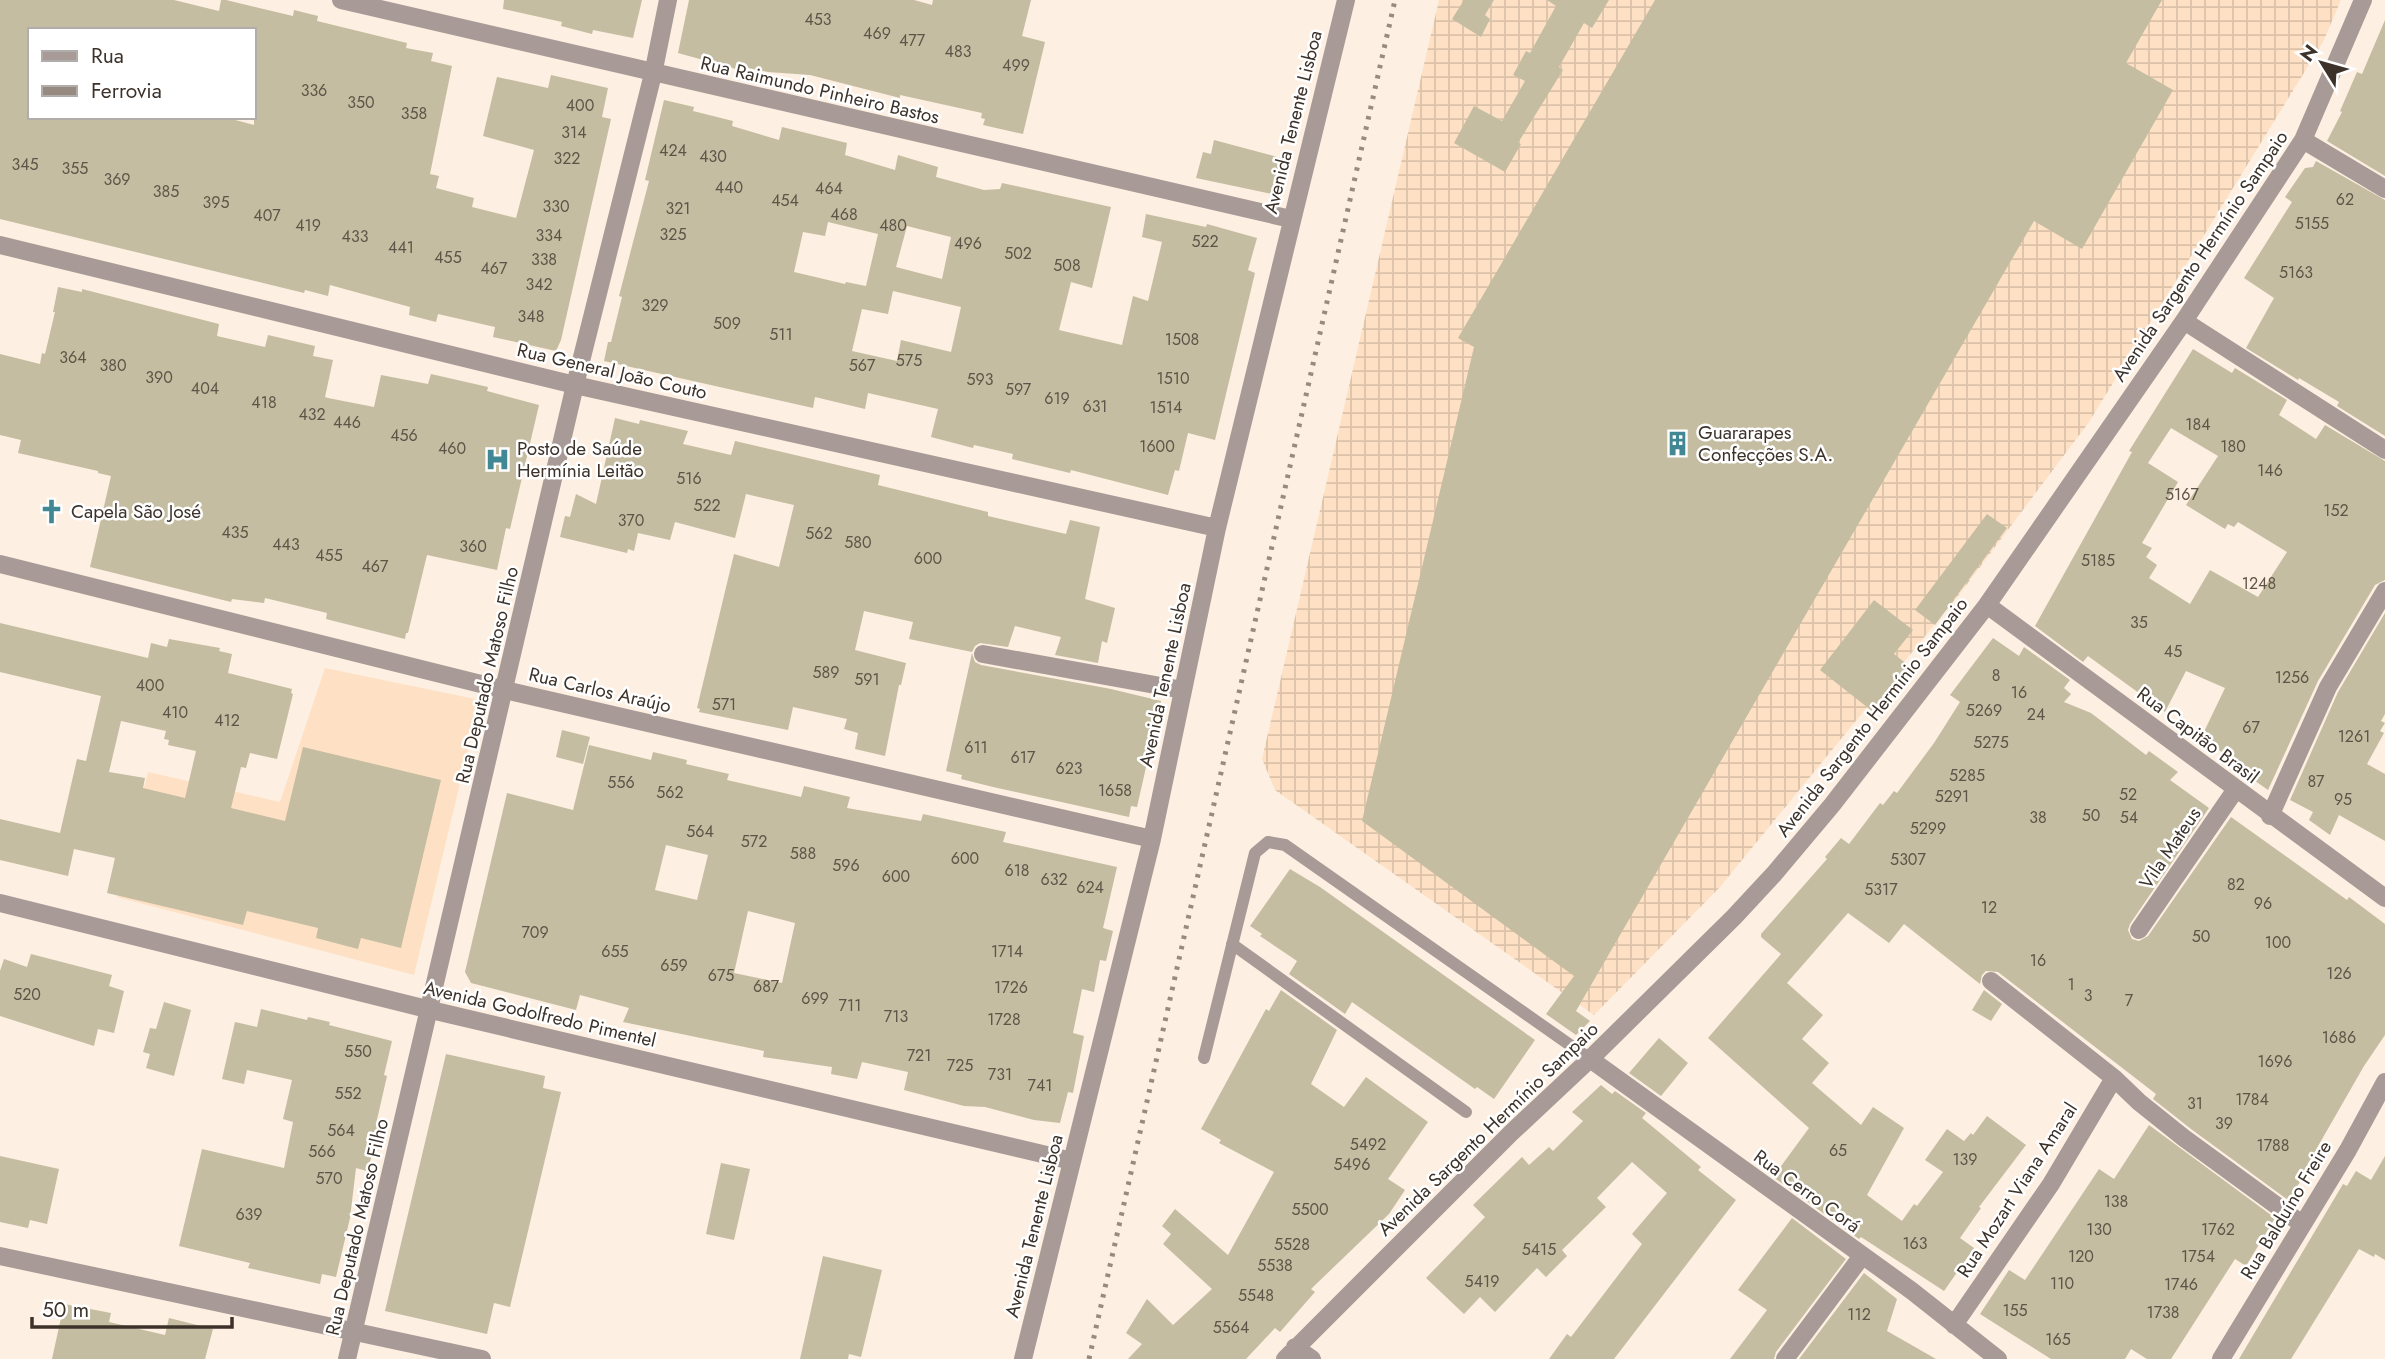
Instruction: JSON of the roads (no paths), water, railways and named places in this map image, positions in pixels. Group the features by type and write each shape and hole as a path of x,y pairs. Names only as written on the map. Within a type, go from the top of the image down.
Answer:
{"street":[{"name":"Rua Raimundo Pinheiro Bastos","path":"341,0 1291,219"},
{"name":"Rua Deputado Matoso Filho","path":"347,1359 431,1010 575,386 653,74 668,0"},
{"name":"Avenida Tenente Lisboa","path":"1023,1359 1152,839 1217,528 1346,0"},
{"name":"Avenida Sargento Hermínio Sampaio","path":"1290,1353 1511,1133 1678,973 1774,874 1832,805 1987,605 2185,321 2303,139 2363,0"},
{"path":"2303,139 2385,189"},
{"name":"Rua General João Couto","path":"0,245 575,386 1217,528"},
{"path":"2185,321 2385,450"},
{"name":"Rua Carlos Araújo","path":"0,564 505,690 1152,839"},
{"path":"2270,816 2328,687 2385,591"},
{"name":"Rua Capitão Brasil","path":"1987,605 2270,816 2385,898"},
{"path":"983,654 1183,690"},
{"name":"Vila Mateus","path":"2139,930 2236,789"},
{"name":"Avenida Godolfredo Pimentel","path":"0,903 431,1010 1072,1161"},
{"path":"1991,981 2114,1078 2138,1102 2183,1138 2302,1224"},
{"name":"Rua Cerro Corá","path":"1590,1059 1862,1256 1998,1359"},
{"name":"Rua Mozart Viana Amaral","path":"1954,1325 2051,1184 2114,1078"},
{"name":"Rua Balduíno Freire","path":"2221,1359 2385,1082"},
{"path":"0,1256 482,1359"},
{"path":"1786,1359 1862,1256"},
{"path":"1290,1353 1312,1359"}],"lane":[{"path":"1204,1058 1255,853 1268,842 1285,845 1590,1059"},
{"path":"1232,944 1466,1111"}],"railway":[{"path":"1089,1359 1395,0"}],"place":[{"name":"Guararapes Confecções S.A.","path":"1678,443"},
{"name":"Posto de Saúde Hermínia Leitão","path":"497,459"},
{"name":"Capela São José","path":"51,511"}]}
